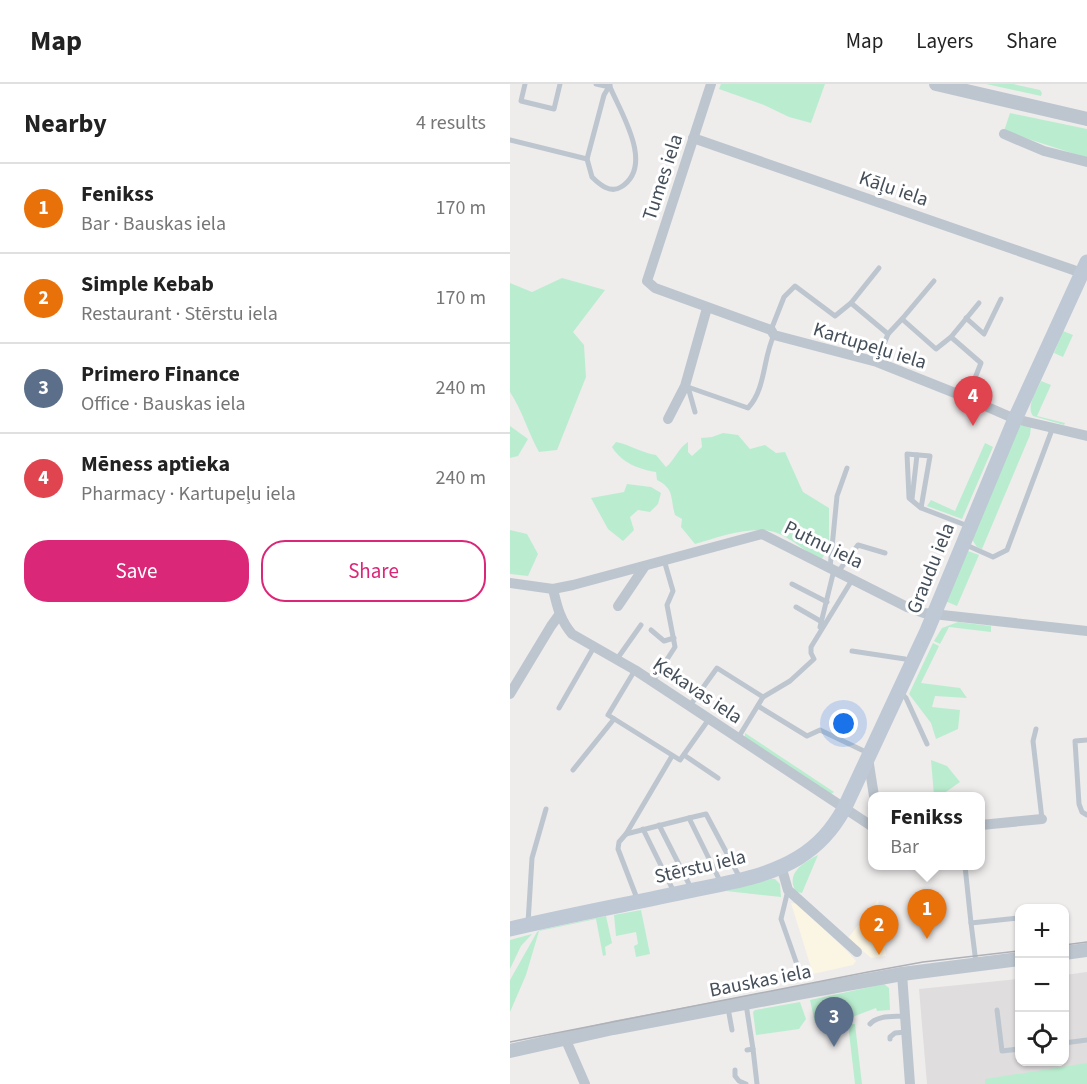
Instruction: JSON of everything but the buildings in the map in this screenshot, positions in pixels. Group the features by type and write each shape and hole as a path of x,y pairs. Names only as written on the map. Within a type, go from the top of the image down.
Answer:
{"main road":[{"name":"Graudu iela","path":"781,867 817,845 834,826 844,808 934,614 1015,419 1084,268"},
{"name":"Stērstu iela","path":"511,928 741,880 781,867"}],"street":[{"name":"Tumes iela","path":"647,281 711,84"},
{"path":"936,84 1087,119"},
{"path":"1004,134 1044,151 1087,162"},
{"name":"Kāļu iela","path":"693,138 1084,268"},
{"name":"Kartupeļu iela","path":"647,281 655,288 773,332 877,362 1015,419 1087,436"},
{"path":"668,419 686,386 707,308"},
{"name":"Putnu iela","path":"510,583 553,589 762,534 907,606 934,614 1087,631"},
{"path":"618,606 645,566"},
{"name":"Ķekavas iela","path":"553,589 559,615 572,634 635,670 868,824"},
{"path":"510,694 559,615"},
{"path":"869,755 874,792"},
{"path":"985,825 1042,819"},
{"path":"781,867 788,890 857,952"},
{"path":"1069,952 1087,950"},
{"name":"Bauskas iela","path":"510,1051 746,1002 902,974 1015,960"},
{"path":"902,974 910,1084"},
{"path":"565,1038 585,1084"}],"lane":[{"path":"525,84 521,101 554,109 560,84"},
{"path":"596,84 610,86"},
{"path":"610,86 636,147 636,166 623,186 617,189 609,189 592,177 587,159 604,95 610,86"},
{"path":"510,140 587,159"},
{"path":"686,386 748,408 752,404 765,372 773,332 784,297 795,286 835,316 851,303 879,268"},
{"path":"877,362 888,334 934,280"},
{"path":"966,318 984,334 1001,299"},
{"path":"851,303 888,334"},
{"path":"902,319 936,349 951,337 979,303"},
{"path":"951,337 981,363 967,398"},
{"path":"686,386 695,412"},
{"path":"962,544 993,556 1007,550 1053,427"},
{"path":"921,508 930,456 907,454 909,498 921,508 969,526"},
{"path":"912,500 917,454"},
{"path":"812,639 822,622 834,570 837,496 847,468"},
{"path":"834,570 858,545 885,553"},
{"path":"652,681 675,647 667,605 673,591 664,561"},
{"path":"738,738 764,697 790,681 814,659 811,647 853,579"},
{"path":"792,584 826,603"},
{"path":"796,607 822,622"},
{"path":"617,659 641,625"},
{"path":"651,630 664,641 674,638"},
{"path":"559,708 594,647"},
{"path":"852,651 904,659 912,663"},
{"path":"689,707 717,668 764,697"},
{"path":"635,670 608,715 680,760 708,719"},
{"path":"899,690 906,698 927,744"},
{"path":"758,706 807,736 820,730 869,755"},
{"path":"573,770 614,719"},
{"path":"1036,729 1033,741 1042,819"},
{"path":"1087,740 1076,741 1079,804 1082,812 1087,815"},
{"path":"684,755 718,778"},
{"path":"639,902 618,849 619,842 672,756"},
{"path":"528,925 532,858 546,809"},
{"path":"626,834 706,814 741,880"},
{"path":"689,818 722,884"},
{"path":"659,825 692,891"},
{"path":"644,829 676,894"},
{"path":"964,870 976,964"},
{"path":"788,890 781,919 800,973"},
{"path":"971,923 1015,919"},
{"path":"735,1070 735,1076 739,1082 756,1083 750,1050 746,1002"},
{"path":"727,1006 732,1030"},
{"path":"997,1010 1002,1051 1015,1050"},
{"path":"870,1024 881,1017 905,1016"},
{"path":"890,1039 895,1033 906,1032"},
{"path":"1069,1042 1087,1040"}],"shaded area":[{"path":"878,900 886,956 871,958 848,938"},
{"path":"791,903 798,904 846,950 856,961 853,965 813,974"},
{"path":"1087,972 1087,1084 927,1084 919,989 1015,979 1015,1066 1069,1066 1069,974"}],"green space":[{"path":"721,84 825,84 811,123 789,117 764,105 719,89"},
{"path":"986,84 1013,84 1040,90 1042,93 1041,96"},
{"path":"1010,113 1087,129 1087,158 1004,131"},
{"path":"562,278 605,290 573,332 584,345 586,377 557,450 539,452 510,392 510,283 532,292"},
{"path":"1063,331 1073,335 1063,357 1054,353"},
{"path":"1041,381 1051,385 1037,416 1065,423 1064,425 1033,416 1031,403"},
{"path":"1018,425 1031,427 1030,435 982,549 977,547 971,538"},
{"path":"510,426 528,439 518,456 510,458"},
{"path":"723,433 738,435 750,449 765,445 776,453 785,452 803,492 829,508 829,545 821,561 788,539 768,531 736,532 695,544 681,527 682,519 675,515 671,494 663,483 657,480 656,472 631,464 616,453 612,447 616,442 656,455 666,467 688,442 688,452 692,456 702,447 701,438"},
{"path":"985,443 993,447 962,519 927,506 931,500 955,511"},
{"path":"627,484 651,487 661,493 658,504 650,512 638,510 630,517 634,530 623,541 608,529 591,498 624,492"},
{"path":"510,530 527,534 538,554 528,576 510,574"},
{"path":"968,551 979,555 957,606 945,601"},
{"path":"958,622 991,626 991,632 949,627 940,644 934,641 942,628"},
{"path":"933,643 939,646 921,683 960,688 967,698 935,696 932,707 960,710 958,729 936,739 931,723 909,694"},
{"path":"745,733 834,792 831,794 745,737"},
{"path":"931,760 947,766 960,782 946,792 934,792"},
{"path":"818,855 802,893 796,892 793,885 794,874 807,861"},
{"path":"775,879 780,884 781,897 726,891"},
{"path":"641,910 650,954 636,957 634,946 638,944 636,932 616,936 614,915"},
{"path":"606,916 612,943 605,947 606,955 603,956 596,919 539,931 526,975 510,1012 510,980 537,932 540,930"},
{"path":"532,934 521,946 510,969 510,940"},
{"path":"884,984 889,988 890,1010 877,1011 876,1008 834,1024 815,1023 810,1000"},
{"path":"800,1002 806,1019 799,1029 756,1035 753,1012 755,1010"},
{"path":"848,1024 855,1024 862,1084 855,1084"},
{"path":"1087,1063 1087,1084 985,1084 985,1079"}],"tram line":[{"path":"1069,944 1087,942"},
{"path":"510,1042 923,962 1015,951"}],"place":[{"name":"Mēness aptieka","path":"973,426"},
{"name":"Fenikss","path":"927,939"},
{"name":"Simple Kebab","path":"879,955"},
{"name":"Primero Finance","path":"834,1047"}]}
